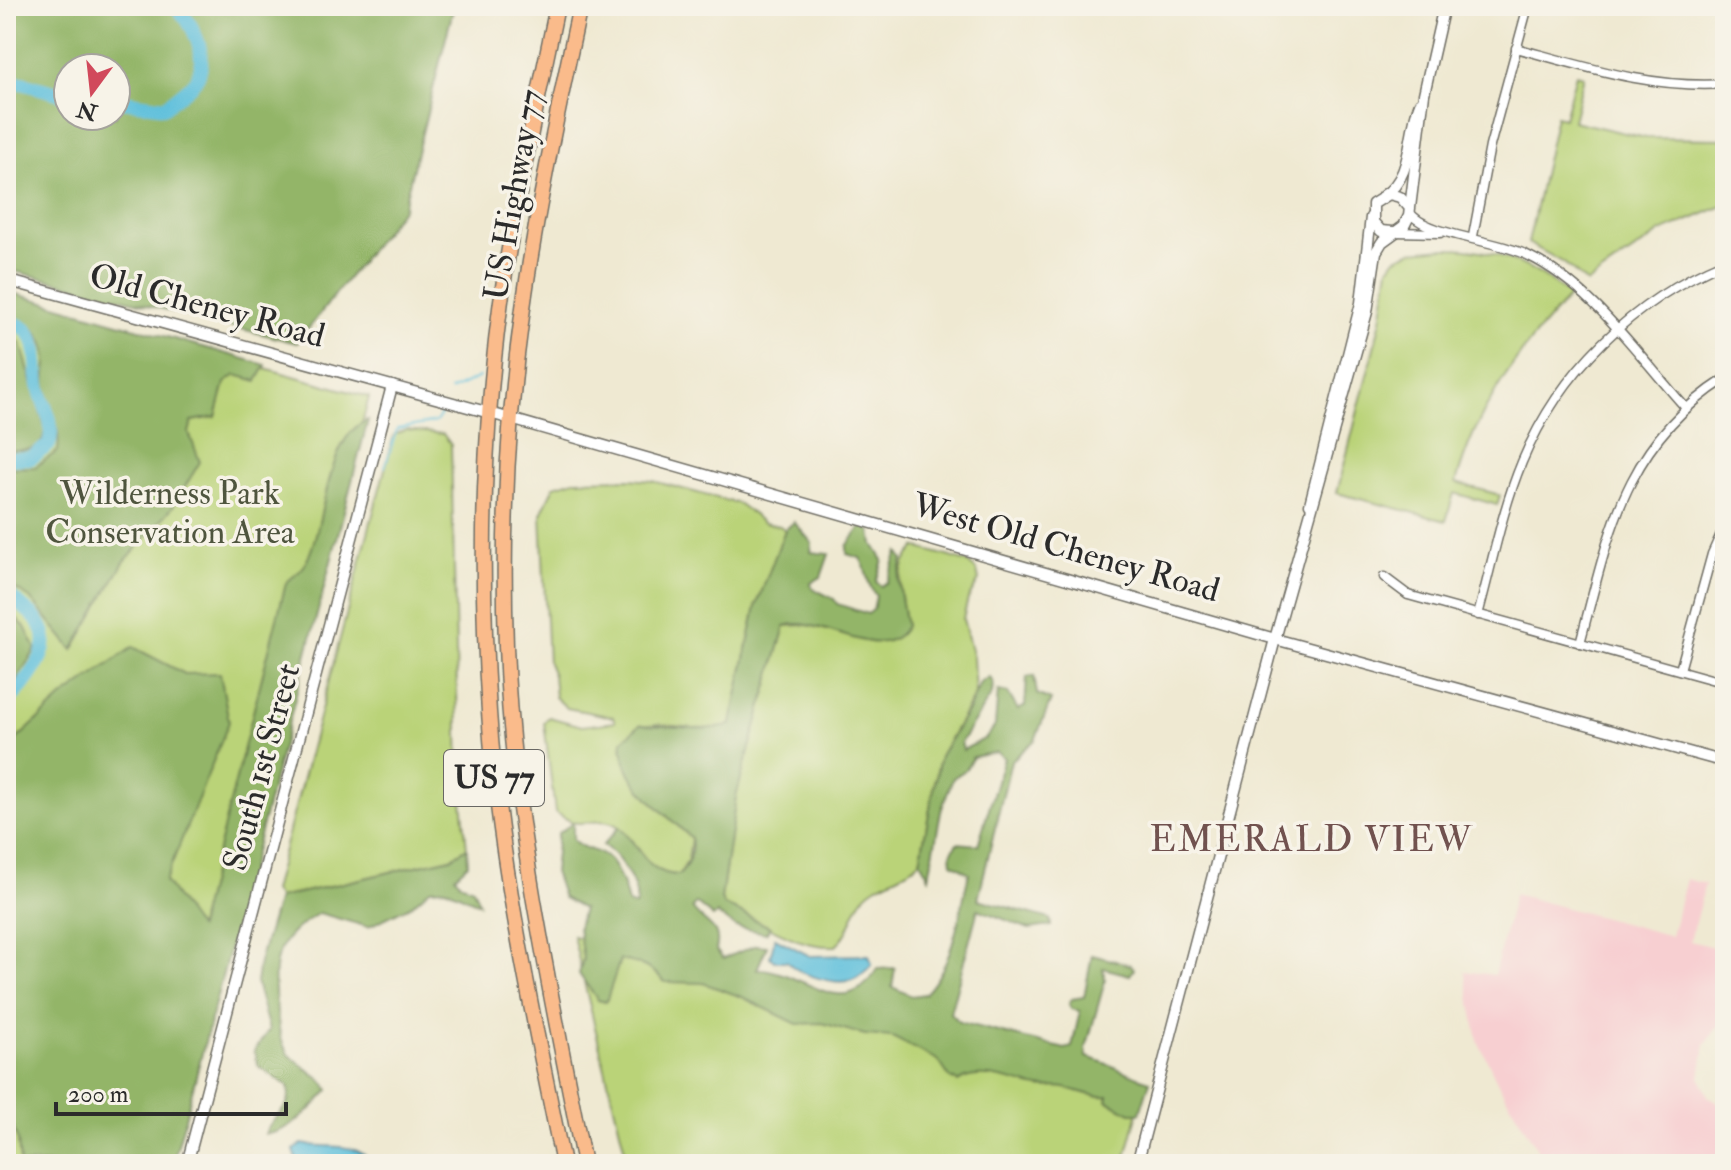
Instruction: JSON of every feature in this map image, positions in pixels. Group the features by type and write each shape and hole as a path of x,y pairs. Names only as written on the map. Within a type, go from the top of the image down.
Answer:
{"highway":[{"name":"US Highway 77","path":"490,413 509,250 557,6"},
{"name":"US Highway 77","path":"511,419 534,238 580,6"},
{"name":"US 77","path":"490,413 484,585 495,783 518,935 563,1164"},
{"name":"US 77","path":"511,419 505,575 516,780 534,907 584,1164"}],"street":[{"path":"1137,1164 1275,639 1367,312 1376,252 1394,232 1404,226 1424,94 1444,6"},
{"path":"1473,236 1490,146 1528,6"},
{"path":"1516,48 1638,80 1680,86 1725,84"},
{"path":"1307,523 1312,489 1361,303 1373,204 1397,186 1403,175 1410,134 1424,94"},
{"path":"1383,196 1395,195 1421,224 1445,233"},
{"path":"1371,217 1376,227 1394,232 1473,236 1526,254 1554,270 1585,296 1685,407"},
{"path":"1478,615 1514,483 1537,430 1563,388 1615,330 1666,292 1725,262"},
{"name":"Old Cheney Road","path":"6,280 392,386"},
{"path":"1580,643 1612,522 1624,493 1646,454 1685,407 1725,379"},
{"name":"West Old Cheney Road","path":"392,386 1275,639 1725,762"},
{"name":"South 1st Street","path":"187,1164 392,386"},
{"path":"1680,670 1712,554 1725,525"},
{"path":"1384,577 1408,595 1725,683"}],"shaded area":[{"path":"1686,879 1705,884 1690,941 1725,950 1725,1018 1705,1044 1700,1077 1708,1096 1725,1107 1725,1164 1546,1164 1499,1085 1478,1041 1465,971 1494,975 1514,894 1671,936"}],"green space":[{"path":"6,6 454,6 403,208 297,343 6,269"},
{"path":"1576,74 1584,76 1573,121 1646,138 1725,139 1725,205 1661,232 1587,283 1564,263 1528,243 1556,116 1564,118"},
{"path":"1444,248 1479,251 1512,260 1542,275 1570,296 1533,338 1501,382 1465,456 1456,483 1500,495 1497,505 1454,493 1446,521 1337,493 1381,320 1389,268 1396,258 1412,251"},
{"path":"6,291 266,365 257,381 236,375 225,383 216,417 192,421 189,433 200,462 172,508 124,562 73,650 30,598 6,583 6,468 35,467 58,451 59,442 45,385 46,349 34,329 6,317"},
{"name":"Wilderness Park Conservation Area","path":"6,296 369,397 168,1164 6,1164"},
{"path":"6,332 21,344 45,427 42,441 27,450 6,450"},
{"path":"368,420 173,1164 20,1164 18,1141 6,1110 6,749 63,697 133,647 185,674 220,673 229,722 165,881 198,928 286,583 304,566 311,550 334,463 343,444 354,429"},
{"path":"406,430 443,434 451,445 459,773 467,848 451,858 278,898 273,891 394,435"},
{"path":"574,480 653,481 739,504 764,523 785,530 756,607 731,724 715,730 655,724 622,750 626,764 641,788 691,838 688,860 679,875 658,870 619,827 603,821 577,823 555,812 544,722 549,717 582,726 615,722 613,717 567,708 555,697 553,675 548,663 541,514 554,486"},
{"path":"794,522 812,543 811,552 829,554 821,577 811,583 812,588 834,599 837,604 868,614 873,610 876,596 860,558 847,554 847,546 862,526 871,531 873,544 883,560 876,582 881,586 887,582 898,552 903,560 898,580 906,626 895,638 882,642 866,641 799,624 785,626 736,796 721,899 724,905 770,927 766,933 736,927 717,914 713,917 696,903 692,908 717,936 716,950 723,959 756,945 767,946 757,969 774,971 837,994 851,993 864,985 877,969 895,968 892,987 911,996 925,994 935,982 949,953 969,873 952,863 951,853 957,843 978,845 1004,758 997,752 973,757 965,770 953,778 941,811 929,877 920,861 940,756 969,709 980,683 989,677 993,682 992,694 961,742 963,750 986,738 995,726 998,691 1008,693 1018,710 1025,706 1027,677 1034,676 1037,694 1051,700 1035,740 1011,761 978,899 1050,919 1051,926 1029,929 978,909 950,1013 959,1022 1065,1049 1072,1047 1080,1011 1071,1009 1069,1004 1072,999 1084,997 1092,955 1131,965 1134,969 1130,975 1103,968 1105,981 1086,1048 1087,1057 1150,1081 1140,1113 1131,1113 1107,1101 1108,1096 1061,1087 1041,1088 987,1076 958,1082 950,1078 938,1060 892,1037 865,1035 822,1023 797,1024 742,997 703,983 665,982 650,969 633,963 620,960 606,1002 598,1000 579,974 583,959 578,927 583,909 563,898 554,872 558,833 573,823 573,840 609,860 621,881 628,903 636,906 635,890 627,872 616,856 603,845 619,827 651,865 668,874 679,875 682,872 691,853 691,838 635,782 623,755 623,740 640,725 713,728 731,724 756,607 785,530"},
{"path":"916,547 967,562 977,571 979,580 968,599 963,619 973,658 975,694 940,756 920,861 867,894 836,946 806,943 724,905 721,899 736,796 785,626 808,625 876,643 906,626 901,575 908,556"},
{"path":"6,608 25,627 36,649 6,696"},
{"path":"467,848 468,864 455,876 460,883 473,888 479,903 445,888 430,889 412,905 368,927 319,913 284,943 278,954 275,979 281,1038 288,1053 329,1090 291,1125 265,1134 285,1107 289,1094 288,1086 258,1066 254,1051 269,1030 256,983 278,898 451,858"},
{"path":"573,936 1144,1089 1124,1164 628,1164"}],"water":[{"path":"775,938 810,956 869,955 872,964 852,980 817,978 787,961 774,961 770,957"},
{"path":"302,1144 350,1148 367,1156 373,1164 298,1164 294,1150"}],"waterway":[{"path":"132,102 165,107 198,76 201,57 197,38 175,6"},
{"path":"6,82 52,91"},
{"path":"6,322 26,329 31,336 39,385 51,428 49,445 31,458 6,459"},
{"path":"450,391 479,377"},
{"path":"385,467 397,429 436,422 444,409"},
{"path":"6,593 34,617 44,634 45,644 32,673 6,702"}],"district":[{"name":"EMERALD VIEW","path":"1312,839"}]}
